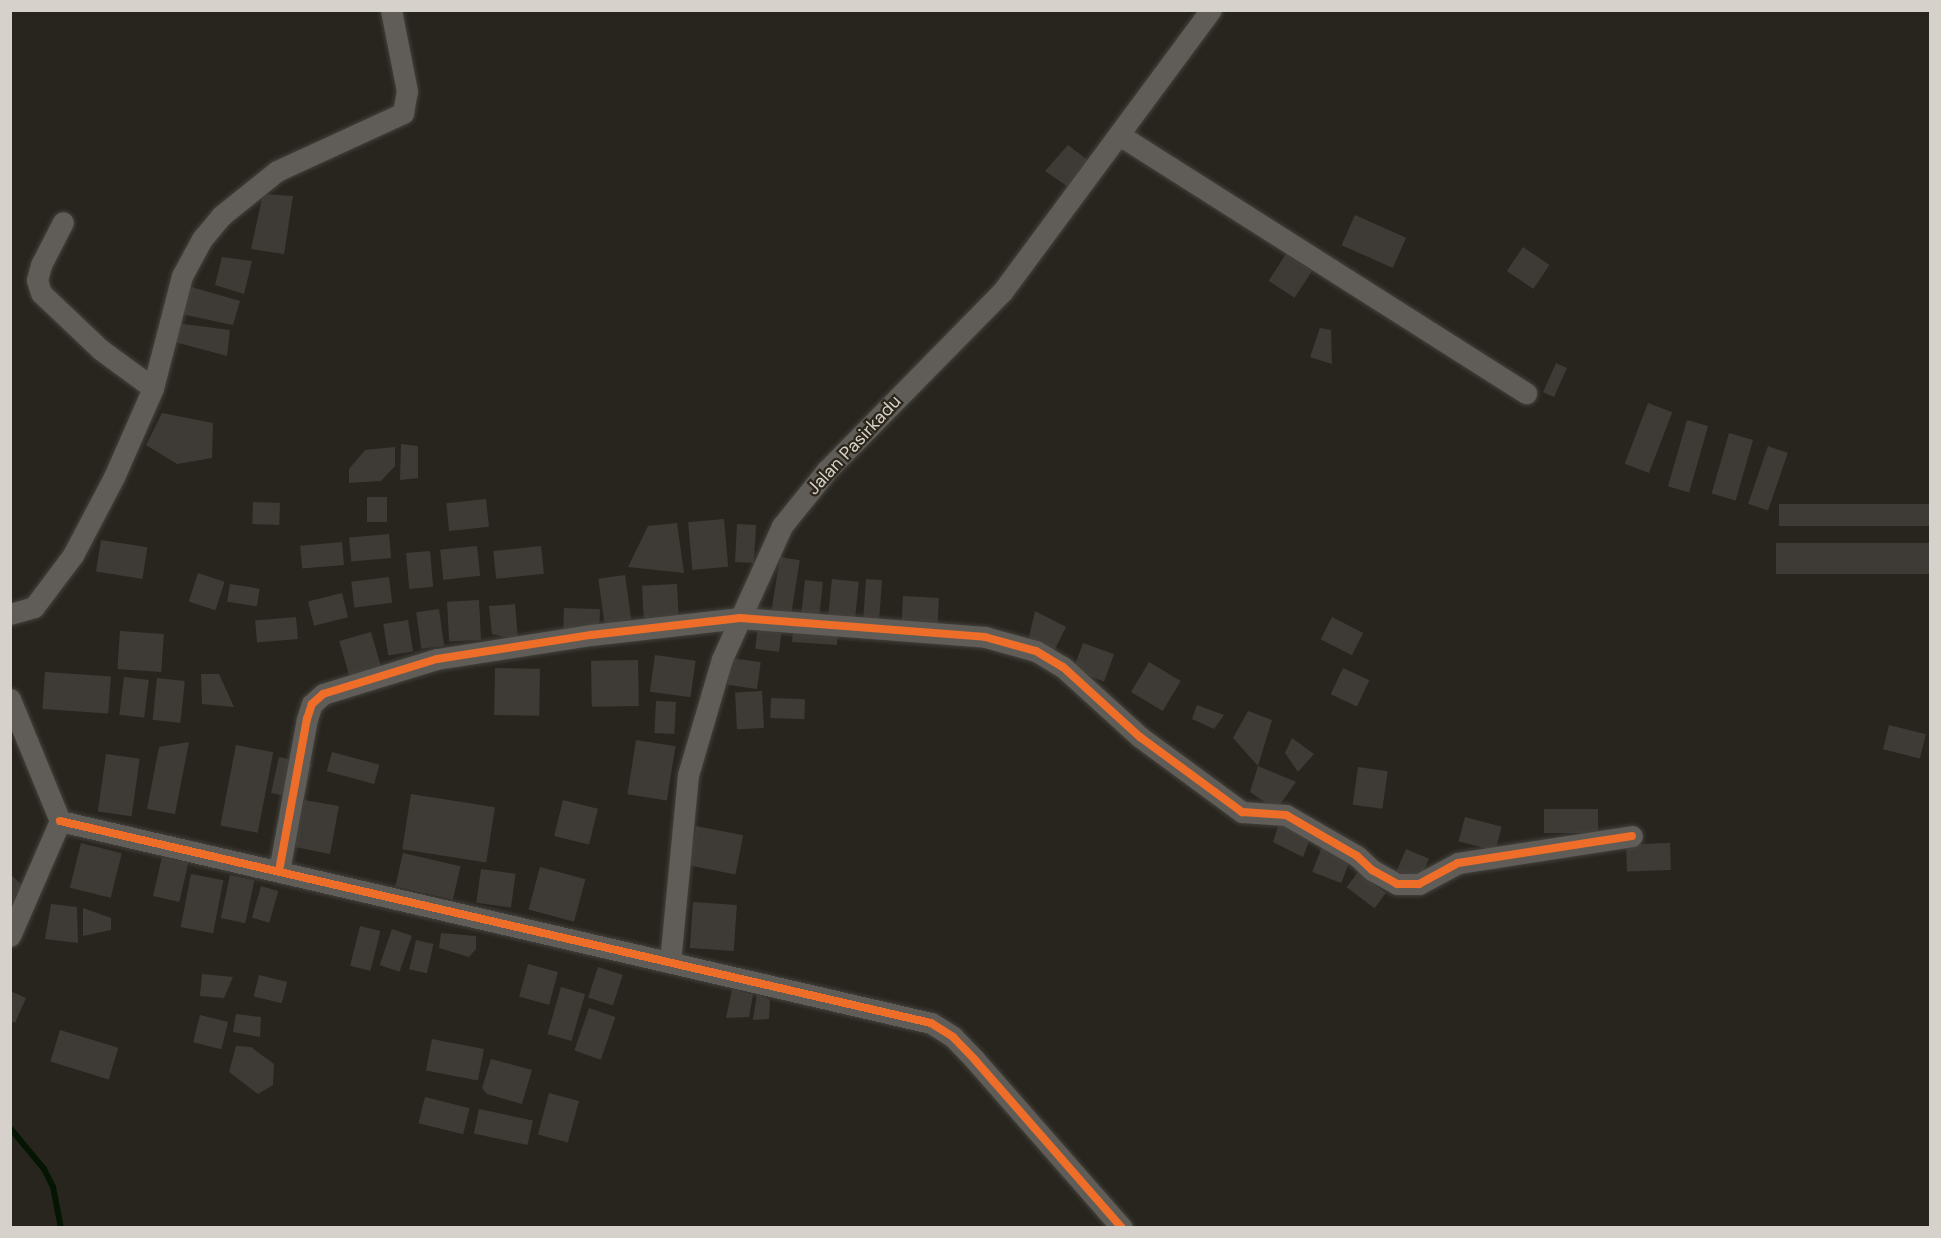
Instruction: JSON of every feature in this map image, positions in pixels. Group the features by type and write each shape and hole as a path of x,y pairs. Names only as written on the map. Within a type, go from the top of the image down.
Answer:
{"street":[{"path":"10,614 34,607 73,555 114,477 153,388 182,276 201,239 221,216 277,171 403,113 407,91 391,10"},
{"name":"Jalan Pasirkadu","path":"670,962 688,775 722,659 782,526 827,470 1002,292 1121,136 1211,10"},
{"path":"1121,136 1526,393"},
{"path":"63,222 36,280 41,293 100,349 153,388"},
{"path":"279,871 307,719 312,704 323,694 437,659 591,634 740,618 985,637 1036,651 1062,667 1140,737 1242,813 1286,815 1358,856 1377,874 1396,884 1419,884 1458,863 1632,836"},
{"path":"10,699 60,821 13,927"},
{"path":"60,821 931,1023 953,1037 975,1060 1122,1227"}],"building":[{"path":"1068,145 1093,164 1074,191 1045,171"},
{"path":"263,194 293,196 284,254 251,249"},
{"path":"1355,215 1406,238 1393,268 1342,245"},
{"path":"1523,247 1550,265 1533,289 1507,271"},
{"path":"1286,254 1312,271 1295,298 1269,281"},
{"path":"222,257 252,261 244,294 215,285"},
{"path":"188,286 240,301 233,325 181,314"},
{"path":"176,323 230,330 227,356 171,341"},
{"path":"1320,328 1331,330 1332,364 1310,357"},
{"path":"1556,363 1567,368 1554,397 1543,392"},
{"path":"1648,403 1672,412 1649,473 1625,464"},
{"path":"162,413 213,423 212,458 177,464 146,445"},
{"path":"1687,420 1708,426 1689,492 1668,486"},
{"path":"1729,433 1753,440 1736,500 1712,494"},
{"path":"401,444 418,446 418,478 400,480"},
{"path":"1768,446 1788,453 1768,511 1748,504"},
{"path":"395,447 395,466 381,481 349,483 349,469 365,450"},
{"path":"367,497 387,497 387,522 367,522"},
{"path":"486,499 489,527 449,531 446,503"},
{"path":"253,502 280,503 279,525 252,524"},
{"path":"1779,504 1930,504 1930,526 1779,526"},
{"path":"724,519 728,567 692,570 688,522"},
{"path":"677,523 684,573 628,567 648,526"},
{"path":"737,524 756,525 754,563 735,562"},
{"path":"389,534 391,558 351,561 349,537"},
{"path":"101,540 147,547 142,579 96,572"},
{"path":"342,542 344,565 302,569 300,546"},
{"path":"1776,543 1930,543 1930,574 1776,574"},
{"path":"477,546 480,576 443,580 440,550"},
{"path":"541,546 544,574 496,579 493,551"},
{"path":"430,551 433,587 409,589 406,553"},
{"path":"780,557 800,560 791,612 772,609"},
{"path":"198,573 225,582 215,610 189,602"},
{"path":"625,575 631,620 605,623 598,579"},
{"path":"389,577 392,603 354,607 351,582"},
{"path":"832,579 859,582 855,622 828,619"},
{"path":"866,579 882,580 879,624 863,623"},
{"path":"805,580 823,582 819,619 801,617"},
{"path":"230,584 260,589 257,606 227,602"},
{"path":"677,584 679,618 644,620 642,586"},
{"path":"342,593 348,617 314,626 308,601"},
{"path":"903,596 939,598 938,624 902,622"},
{"path":"479,600 481,640 449,642 447,602"},
{"path":"515,604 518,640 492,634 489,606"},
{"path":"564,608 600,609 599,630 563,629"},
{"path":"439,609 444,646 421,649 416,612"},
{"path":"1035,611 1066,627 1053,653 1028,641"},
{"path":"296,617 298,639 257,642 255,621"},
{"path":"1332,617 1363,633 1352,655 1321,639"},
{"path":"408,620 413,652 388,656 383,624"},
{"path":"758,626 782,629 779,652 755,649"},
{"path":"793,629 838,632 837,645 792,642"},
{"path":"120,631 164,634 161,672 117,669"},
{"path":"371,632 383,675 352,684 339,641"},
{"path":"1083,643 1114,654 1104,682 1073,670"},
{"path":"655,655 696,661 690,697 650,692"},
{"path":"731,658 761,662 757,689 727,685"},
{"path":"638,660 639,706 592,707 591,661"},
{"path":"1149,662 1181,681 1163,711 1131,692"},
{"path":"495,668 540,669 539,716 494,715"},
{"path":"1343,668 1369,680 1357,707 1331,694"},
{"path":"45,672 111,677 108,714 42,709"},
{"path":"201,674 219,674 234,707 202,704"},
{"path":"124,677 149,680 144,718 119,715"},
{"path":"157,678 185,681 180,723 153,720"},
{"path":"762,691 764,728 737,729 735,692"},
{"path":"771,698 805,699 804,719 770,718"},
{"path":"656,701 676,702 674,734 654,733"},
{"path":"1197,705 1224,715 1214,729 1192,719"},
{"path":"1248,711 1272,720 1258,766 1233,738"},
{"path":"1889,725 1926,734 1920,758 1883,749"},
{"path":"1292,738 1314,754 1298,772 1285,753"},
{"path":"636,740 676,746 667,801 627,794"},
{"path":"189,742 175,814 147,809 159,747"},
{"path":"236,745 273,752 258,833 220,825"},
{"path":"332,752 379,765 374,784 327,771"},
{"path":"106,754 140,759 132,816 98,811"},
{"path":"279,757 312,764 304,800 271,793"},
{"path":"1258,766 1296,782 1276,810 1250,792"},
{"path":"1358,767 1388,771 1382,809 1353,805"},
{"path":"411,794 495,807 486,863 402,849"},
{"path":"304,800 339,806 330,854 295,847"},
{"path":"563,800 598,809 589,845 554,836"},
{"path":"1544,809 1598,809 1598,833 1544,833"},
{"path":"1281,817 1312,834 1303,857 1273,842"},
{"path":"1465,817 1502,827 1495,851 1459,841"},
{"path":"696,826 743,835 735,874 688,865"},
{"path":"81,843 122,853 111,898 70,888"},
{"path":"1670,843 1671,870 1627,872 1626,845"},
{"path":"1323,844 1352,855 1341,883 1312,872"},
{"path":"1406,849 1429,859 1420,881 1397,871"},
{"path":"403,853 460,866 453,899 395,886"},
{"path":"162,857 188,863 179,902 153,896"},
{"path":"540,867 585,879 574,922 529,910"},
{"path":"481,869 516,874 511,908 476,903"},
{"path":"1358,872 1386,893 1375,908 1347,887"},
{"path":"10,874 23,886 16,904 10,902"},
{"path":"191,874 223,880 213,933 181,927"},
{"path":"230,875 254,880 245,923 221,918"},
{"path":"261,886 278,891 269,923 252,918"},
{"path":"693,902 737,905 734,951 690,948"},
{"path":"51,904 77,907 78,943 45,939"},
{"path":"83,908 111,918 111,930 83,936"},
{"path":"360,926 380,931 370,971 350,966"},
{"path":"392,929 412,936 399,972 380,965"},
{"path":"441,933 476,936 476,949 469,957 439,948"},
{"path":"416,940 434,944 427,973 409,969"},
{"path":"528,964 558,972 549,1005 519,997"},
{"path":"598,967 623,975 613,1005 588,997"},
{"path":"202,974 233,977 224,998 200,996"},
{"path":"259,975 287,982 282,1003 254,996"},
{"path":"561,987 585,994 572,1041 547,1034"},
{"path":"732,989 753,995 749,1017 726,1018"},
{"path":"10,991 26,998 15,1023 10,1021"},
{"path":"757,994 770,1000 769,1019 753,1020"},
{"path":"589,1008 615,1017 601,1060 574,1051"},
{"path":"236,1014 261,1017 260,1037 233,1032"},
{"path":"200,1015 228,1022 221,1049 193,1042"},
{"path":"60,1030 118,1048 109,1079 50,1062"},
{"path":"432,1039 484,1049 478,1081 426,1070"},
{"path":"236,1046 251,1047 274,1064 273,1085 258,1094 229,1072"},
{"path":"491,1059 532,1070 522,1104 487,1094 482,1088"},
{"path":"549,1093 579,1101 568,1143 538,1135"},
{"path":"425,1097 470,1108 463,1134 418,1123"},
{"path":"479,1109 533,1120 528,1145 474,1133"}],"waterway":[{"path":"10,1128 44,1169 53,1187 61,1228"}],"cycle path":[{"path":"279,871 307,719 312,704 323,694 437,659 591,635 740,618 985,637 1036,651 1063,667 1140,737 1242,812 1286,815 1357,856 1372,870 1397,884 1419,884 1458,863 1632,836"},
{"path":"60,821 931,1023 953,1037 975,1060 1122,1228"}]}
